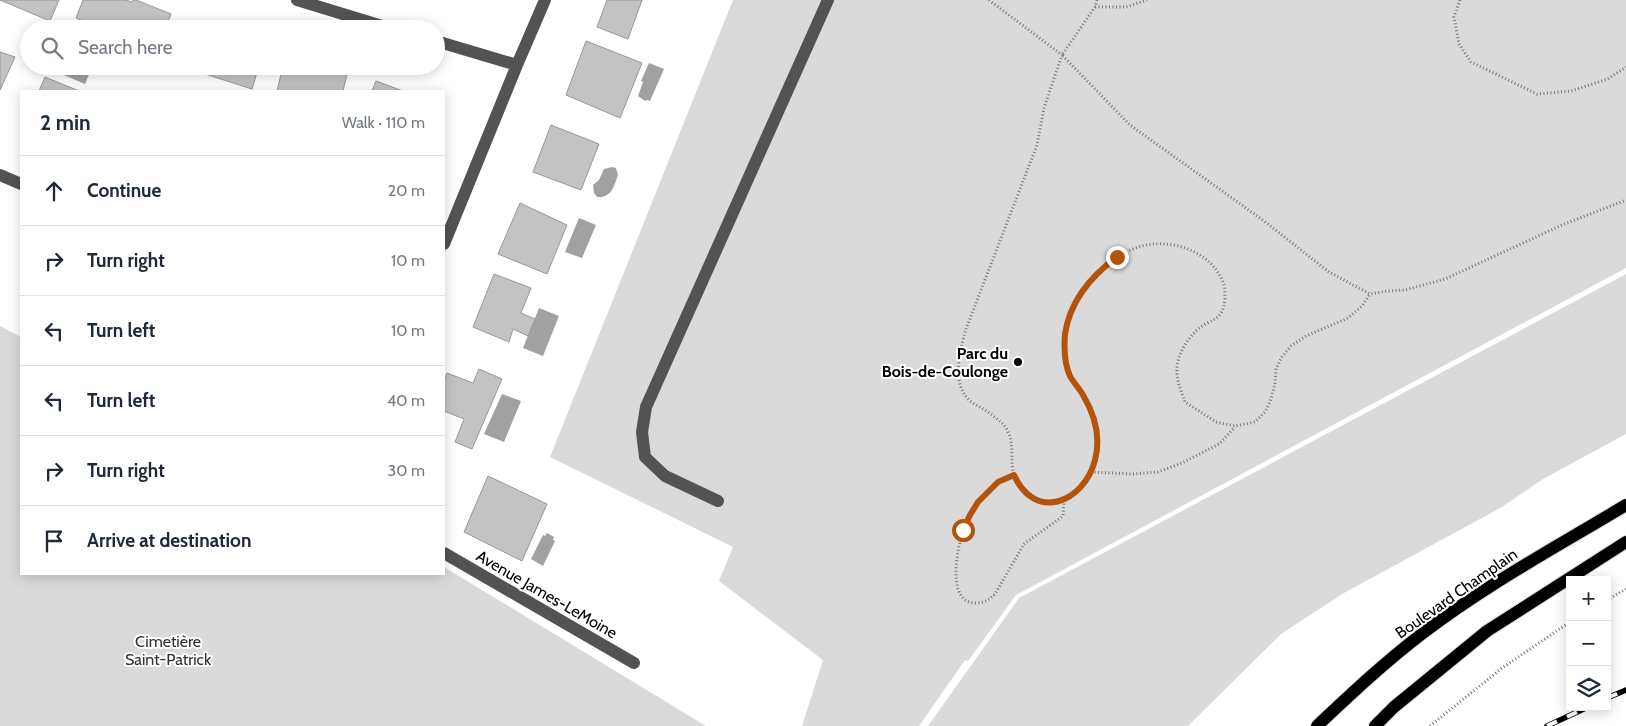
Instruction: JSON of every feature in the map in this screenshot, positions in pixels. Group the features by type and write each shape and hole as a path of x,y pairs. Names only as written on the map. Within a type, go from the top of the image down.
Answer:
{"main road":[{"name":"Boulevard Champlain","path":"1317,726 1373,674 1423,633 1491,586 1626,505"},
{"path":"1375,726 1394,707 1487,631 1626,542"}],"street":[{"path":"297,0 363,20"},
{"path":"445,242 545,0"},
{"path":"718,501 666,476 645,457 642,432 646,406 828,0"},
{"path":"445,44 517,65"},
{"path":"0,175 20,184"},
{"name":"Avenue James-LeMoine","path":"445,554 634,663"}],"path":[{"path":"989,0 1062,55 1130,125 1264,221 1329,272 1370,294 1405,290 1445,279 1562,225 1626,200"},
{"path":"1097,0 1095,7 1062,55 1044,108 1037,145 966,329 959,354 959,379 962,391 970,401 1002,424 1008,431 1011,440 1012,471 1018,485 1026,495 1050,504 1064,501 1078,490 1091,472 1097,441 1096,424 1091,410 1070,375 1064,355 1065,335 1070,313 1090,280 1117,257 1136,247 1148,244 1172,244 1184,247 1199,255 1217,270 1224,284 1224,310 1217,318 1197,330 1185,345 1178,360 1177,373 1185,402 1216,422 1236,426 1255,422 1265,412 1275,384 1276,369 1282,357 1292,346 1306,336 1348,318 1362,306 1370,294"},
{"path":"1095,7 1126,7 1147,0"},
{"path":"1460,0 1454,18 1459,44 1471,62 1537,94 1571,91 1608,79 1626,67"},
{"path":"1091,472 1132,474 1158,472 1182,463 1219,444 1236,426"},
{"path":"1014,475 998,482 978,502 963,530 957,555 956,574 958,588 962,597 970,603 988,600 995,594 1024,544 1063,516 1064,501"},
{"path":"1611,598 1626,589"},
{"path":"1430,726 1502,668 1566,625"}],"green space":[{"name":"Parc du Bois-de-Coulonge","path":"733,0 1626,0 1626,268 1016,595 968,661 965,660 919,726 802,726 823,660 719,581 733,547 550,457"},
{"path":"1626,274 1626,434 1543,479 1502,507 1344,593 1281,634 1188,726 928,726 1019,598"},
{"name":"Cimetière Saint-Patrick","path":"0,326 20,336 20,575 445,575 445,568 706,726 0,726"}],"shaded area":[{"path":"649,63 664,69 650,101 645,101 638,96 643,82 641,81"},
{"path":"64,75 89,75 85,84"},
{"path":"616,168 618,175 614,187 606,196 597,197 594,193 593,185 599,180 604,169"},
{"path":"579,218 596,225 582,258 565,252"},
{"path":"539,308 559,316 543,356 523,348"},
{"path":"502,394 521,401 504,442 484,434"},
{"path":"547,533 554,537 553,540 555,541 543,566 531,559 543,535 545,536"}],"building":[{"path":"0,0 59,0 50,20"},
{"path":"83,0 126,0 132,2 136,0 171,14 169,20 81,20 76,18"},
{"path":"607,0 642,0 628,39 597,27"},
{"path":"586,41 642,63 620,118 566,95"},
{"path":"0,52 15,57 0,90"},
{"path":"208,75 256,75 252,89"},
{"path":"281,75 347,75 343,90 277,90"},
{"path":"45,77 77,90 39,90"},
{"path":"376,81 400,90 372,90"},
{"path":"551,125 599,144 581,190 533,172"},
{"path":"520,203 567,225 547,274 498,254"},
{"path":"494,274 531,288 521,313 535,319 528,336 513,329 509,342 473,327"},
{"path":"479,369 502,379 472,449 455,442 464,419 445,411 445,378 447,373 473,383"},
{"path":"488,476 547,504 522,561 464,532"}],"railway":[{"path":"1611,696 1626,690"},
{"path":"1547,726 1579,711"}],"place":[{"name":"Parc du Bois-de-Coulonge","path":"1018,362"}],"route":[{"path":"963,530 978,502 998,482 1014,475 1018,485 1026,495 1050,504 1064,501 1078,490 1091,472 1097,441 1096,424 1091,410 1070,375 1064,355 1065,335 1070,313 1078,298 1090,280 1117,257"}]}
